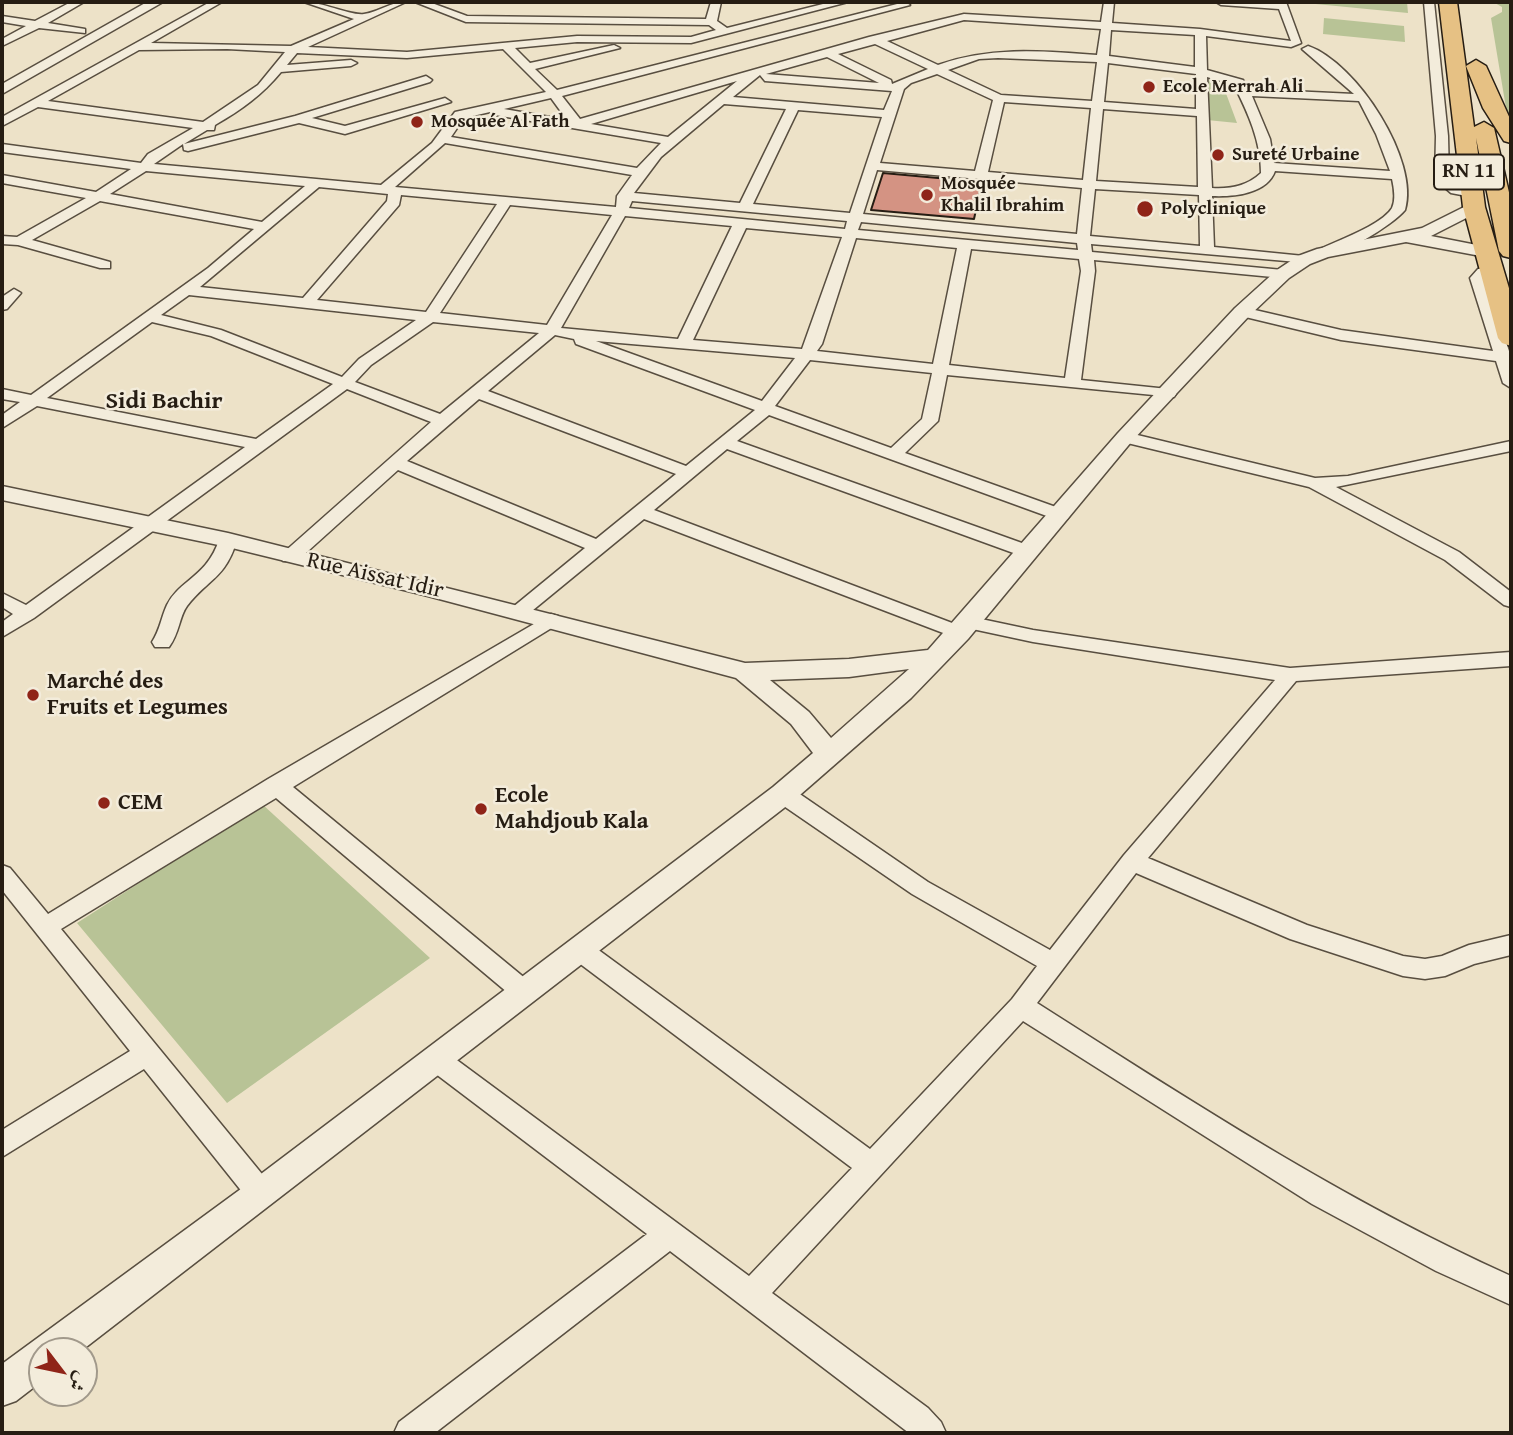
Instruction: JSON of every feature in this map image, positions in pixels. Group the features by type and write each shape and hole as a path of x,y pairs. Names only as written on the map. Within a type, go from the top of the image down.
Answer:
{"highway":[{"name":"RN 11","path":"1448,2 1473,201 1507,347"},
{"name":"RN 11","path":"1469,2 1484,130 1511,251"},
{"path":"1476,66 1493,107 1511,137"}],"street":[{"path":"2,43 79,2"},
{"path":"2,76 136,2"},
{"path":"2,90 156,2"},
{"path":"2,122 217,2"},
{"path":"309,2 363,18"},
{"path":"19,241 51,226 262,88 295,48 401,2"},
{"path":"419,2 468,33 505,45 651,38 691,40 843,2"},
{"path":"780,2 878,41 999,97 1203,113"},
{"path":"1072,384 1088,271 1083,239 1110,2"},
{"path":"1221,2 1281,4 1299,45"},
{"path":"2,148 148,162 389,191 507,200 622,204 742,216 845,233 1126,260 1303,262 1445,225 1473,201 1442,179 1442,136 1429,2"},
{"path":"468,33 493,3"},
{"path":"459,115 555,94 833,23 911,7 948,20"},
{"path":"714,12 727,32"},
{"path":"275,69 406,57 468,33 590,15 655,16 714,12 812,59"},
{"path":"69,1337 261,1194 783,794 902,692 1061,515 1125,437 1242,312 1303,262 1380,223 1399,209 1403,198 1400,176 1364,97 1341,72 1299,45 1200,32 1022,15 948,20 577,124"},
{"path":"651,38 655,16"},
{"path":"2,19 80,31"},
{"path":"1200,32 1207,249"},
{"path":"527,67 651,38"},
{"path":"691,40 752,76 899,88"},
{"path":"505,45 555,94 577,124"},
{"path":"135,47 295,48 406,57 459,115"},
{"path":"829,54 899,88"},
{"path":"520,611 726,443 766,407 806,355 814,344 845,233 874,166 888,114 899,88 907,81 980,55 1021,54 1202,70 1233,79 1243,92 1254,111 1269,167 1268,174 1255,186 1226,193 1089,185 874,166"},
{"path":"290,557 442,421 559,332 622,204 642,173 671,141 752,76"},
{"path":"148,162 248,130 299,119 330,107 426,80"},
{"path":"1243,92 1359,98"},
{"path":"981,175 999,97"},
{"path":"724,100 888,114"},
{"path":"299,119 345,130 445,102"},
{"path":"35,103 206,127 248,130"},
{"path":"683,344 794,106"},
{"path":"482,109 671,141"},
{"path":"389,191 455,126 459,115"},
{"path":"443,139 642,173"},
{"path":"1269,167 1400,176"},
{"path":"2,179 267,227"},
{"path":"2,423 149,317 267,227 314,184"},
{"path":"306,304 394,202 389,191"},
{"path":"2,631 345,383 365,362 431,316 507,200"},
{"path":"742,216 850,218 1207,249 1303,262"},
{"path":"1380,223 1406,237 1489,262"},
{"path":"2,240 19,241 105,265"},
{"path":"1126,260 1127,243"},
{"path":"894,454 930,421 965,244"},
{"path":"183,290 559,332 806,355 1168,394"},
{"path":"2,306 14,293"},
{"path":"1242,312 1341,335 1507,347 1511,383"},
{"path":"149,317 216,333 442,421"},
{"path":"559,332 601,351 766,407 1061,515"},
{"path":"479,393 689,473"},
{"path":"2,394 258,445"},
{"path":"1125,437 1315,483 1451,556 1511,601"},
{"path":"726,443 1026,551"},
{"path":"1315,483 1348,481 1511,446"},
{"path":"397,463 599,547"},
{"name":"Rue Aissat Idir","path":"2,493 145,526 228,540 520,611 745,672"},
{"path":"643,512 963,627 1290,675 1511,659"},
{"path":"162,642 169,632 176,606 221,562 228,540"},
{"path":"2,599 27,614"},
{"path":"47,926 551,620"},
{"path":"745,672 849,667 933,658"},
{"path":"745,672 800,718 828,754"},
{"path":"750,1296 1021,1006 1132,861 1290,675"},
{"path":"276,785 523,992"},
{"path":"783,794 920,888 1054,964"},
{"path":"1132,861 1299,932 1403,966 1425,969 1445,966 1469,955 1511,945"},
{"path":"2,874 47,926 146,1054 261,1194"},
{"path":"580,950 870,1165"},
{"path":"1021,1006 1321,1196 1444,1262 1511,1291"},
{"path":"2,1145 146,1054"},
{"path":"437,1060 917,1419 930,1433"},
{"path":"418,1431 668,1235"},
{"path":"2,1387 28,1368"}],"green space":[{"path":"1295,2 1407,2 1408,13"},
{"path":"1493,2 1511,2 1511,120 1506,108 1491,18 1502,12 1502,7"},
{"path":"1324,18 1404,26 1405,42 1323,34"},
{"path":"1205,78 1224,88 1237,123 1207,120"},
{"path":"262,804 430,958 227,1103 77,923"}],"building":[{"name":"Mosquée Khalil Ibrahim","path":"883,173 982,182 974,219 871,210"}],"place":[{"name":"Ecole Merrah Ali","path":"1149,87"},
{"name":"Mosquée Al Fath","path":"417,122"},
{"name":"Sureté Urbaine","path":"1218,155"},
{"name":"Mosquée Khalil Ibrahim","path":"927,195"},
{"name":"Polyclinique","path":"1145,209"},
{"name":"Marché des Fruits et Legumes","path":"33,695"},
{"name":"CEM","path":"104,803"},
{"name":"Ecole Mahdjoub Kala","path":"481,809"}],"district":[{"name":"Sidi Bachir","path":"164,402"}]}
